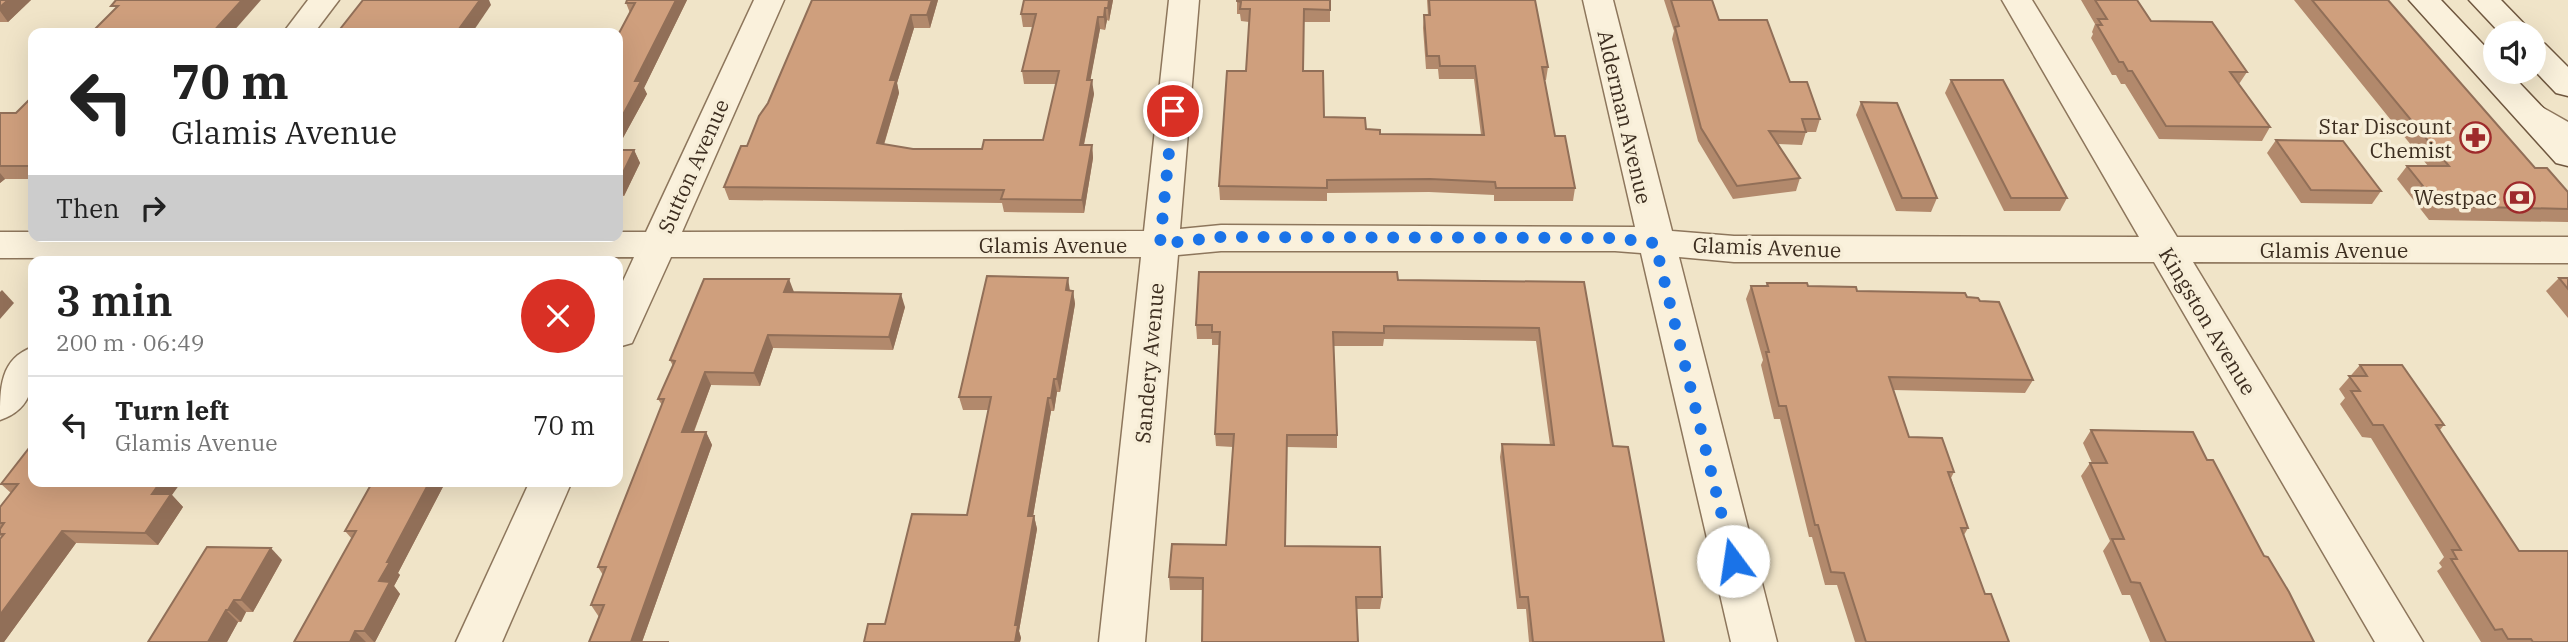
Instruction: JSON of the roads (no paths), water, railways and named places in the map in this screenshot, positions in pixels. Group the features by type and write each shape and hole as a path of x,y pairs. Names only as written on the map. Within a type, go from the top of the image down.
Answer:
{"street":[{"path":"302,28 324,0"},
{"name":"Sutton Avenue","path":"623,322 769,0"},
{"name":"Sandery Avenue","path":"1122,642 1184,0"},
{"name":"Alderman Avenue","path":"1598,0 1754,642"},
{"name":"Kingston Avenue","path":"2017,0 2400,642"},
{"path":"2424,0 2568,155"},
{"path":"2484,0 2505,21"},
{"path":"2546,63 2568,86"},
{"name":"Glamis Avenue","path":"0,245 126,248 1160,244 1221,237 1615,238 1734,249 2568,250"},
{"path":"0,404 28,368"},
{"path":"479,642 548,487"}],"lane":[{"path":"2515,98 2568,130"}],"place":[{"name":"Star Discount Chemist","path":"2475,138"},
{"name":"Westpac","path":"2520,197"}]}
